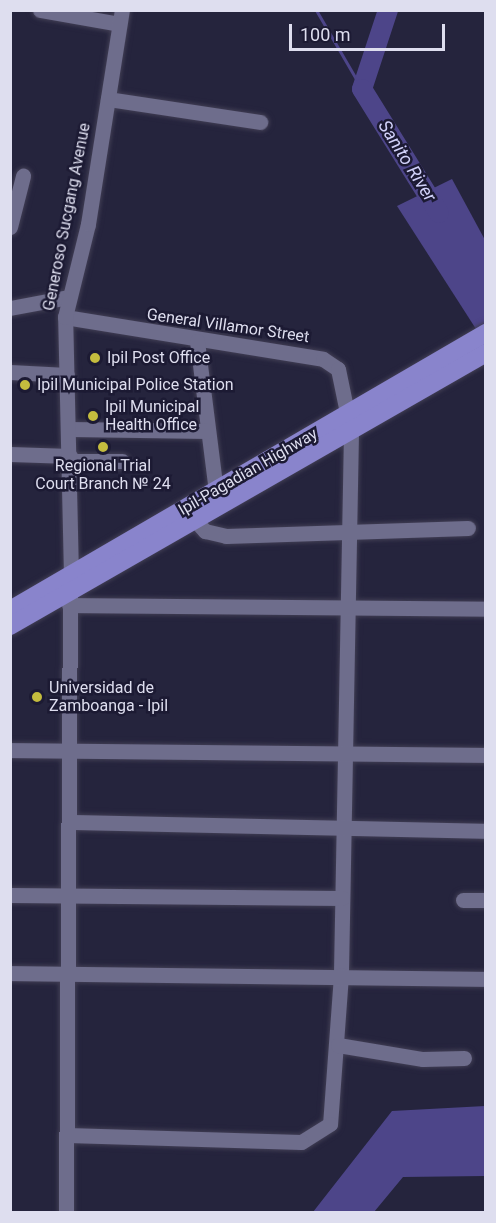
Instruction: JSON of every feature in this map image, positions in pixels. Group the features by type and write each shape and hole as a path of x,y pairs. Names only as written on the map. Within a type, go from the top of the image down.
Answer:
{"main road":[{"name":"Ipil-Pagadian Highway","path":"14,606 70,591 349,413 476,351 486,333"},
{"path":"10,626 195,520 217,498 351,432 476,351"}],"street":[{"path":"40,10 120,17"},
{"name":"Generoso Sucgang Avenue","path":"66,1212 65,973 69,822 70,459 65,317 68,297 88,224 120,17"},
{"path":"108,99 260,122"},
{"path":"10,227 22,176"},
{"path":"10,308 68,297"},
{"name":"General Villamor Street","path":"65,317 197,341 323,359 338,369 349,413 351,432 343,753 341,975 334,1115 325,1131 310,1140 67,1135"},
{"path":"197,341 217,498"},
{"path":"10,372 67,375"},
{"path":"69,429 208,431"},
{"path":"10,454 122,461"},
{"path":"195,520 205,531 226,536 468,528"},
{"path":"70,591 347,607 486,609"},
{"path":"14,606 48,605"},
{"path":"10,750 486,755"},
{"path":"69,822 486,831"},
{"path":"10,895 342,898"},
{"path":"464,900 486,900"},
{"path":"10,973 341,975 486,979"},
{"path":"338,1045 423,1059 464,1058"}],"shaded area":[{"path":"452,179 485,240 485,343 397,206"},
{"path":"485,1106 485,1176 403,1177 374,1212 313,1212 392,1111"}],"waterway":[{"path":"316,10 362,89"},
{"name":"Sanito River","path":"388,10 362,89 439,213"}],"place":[{"name":"Ipil Post Office","path":"95,358"},
{"name":"Ipil Municipal Police Station","path":"25,385"},
{"name":"Ipil Municipal Health Office","path":"93,416"},
{"name":"Regional Trial Court Branch № 24","path":"103,447"},
{"name":"Universidad de Zamboanga - Ipil","path":"37,697"}]}
